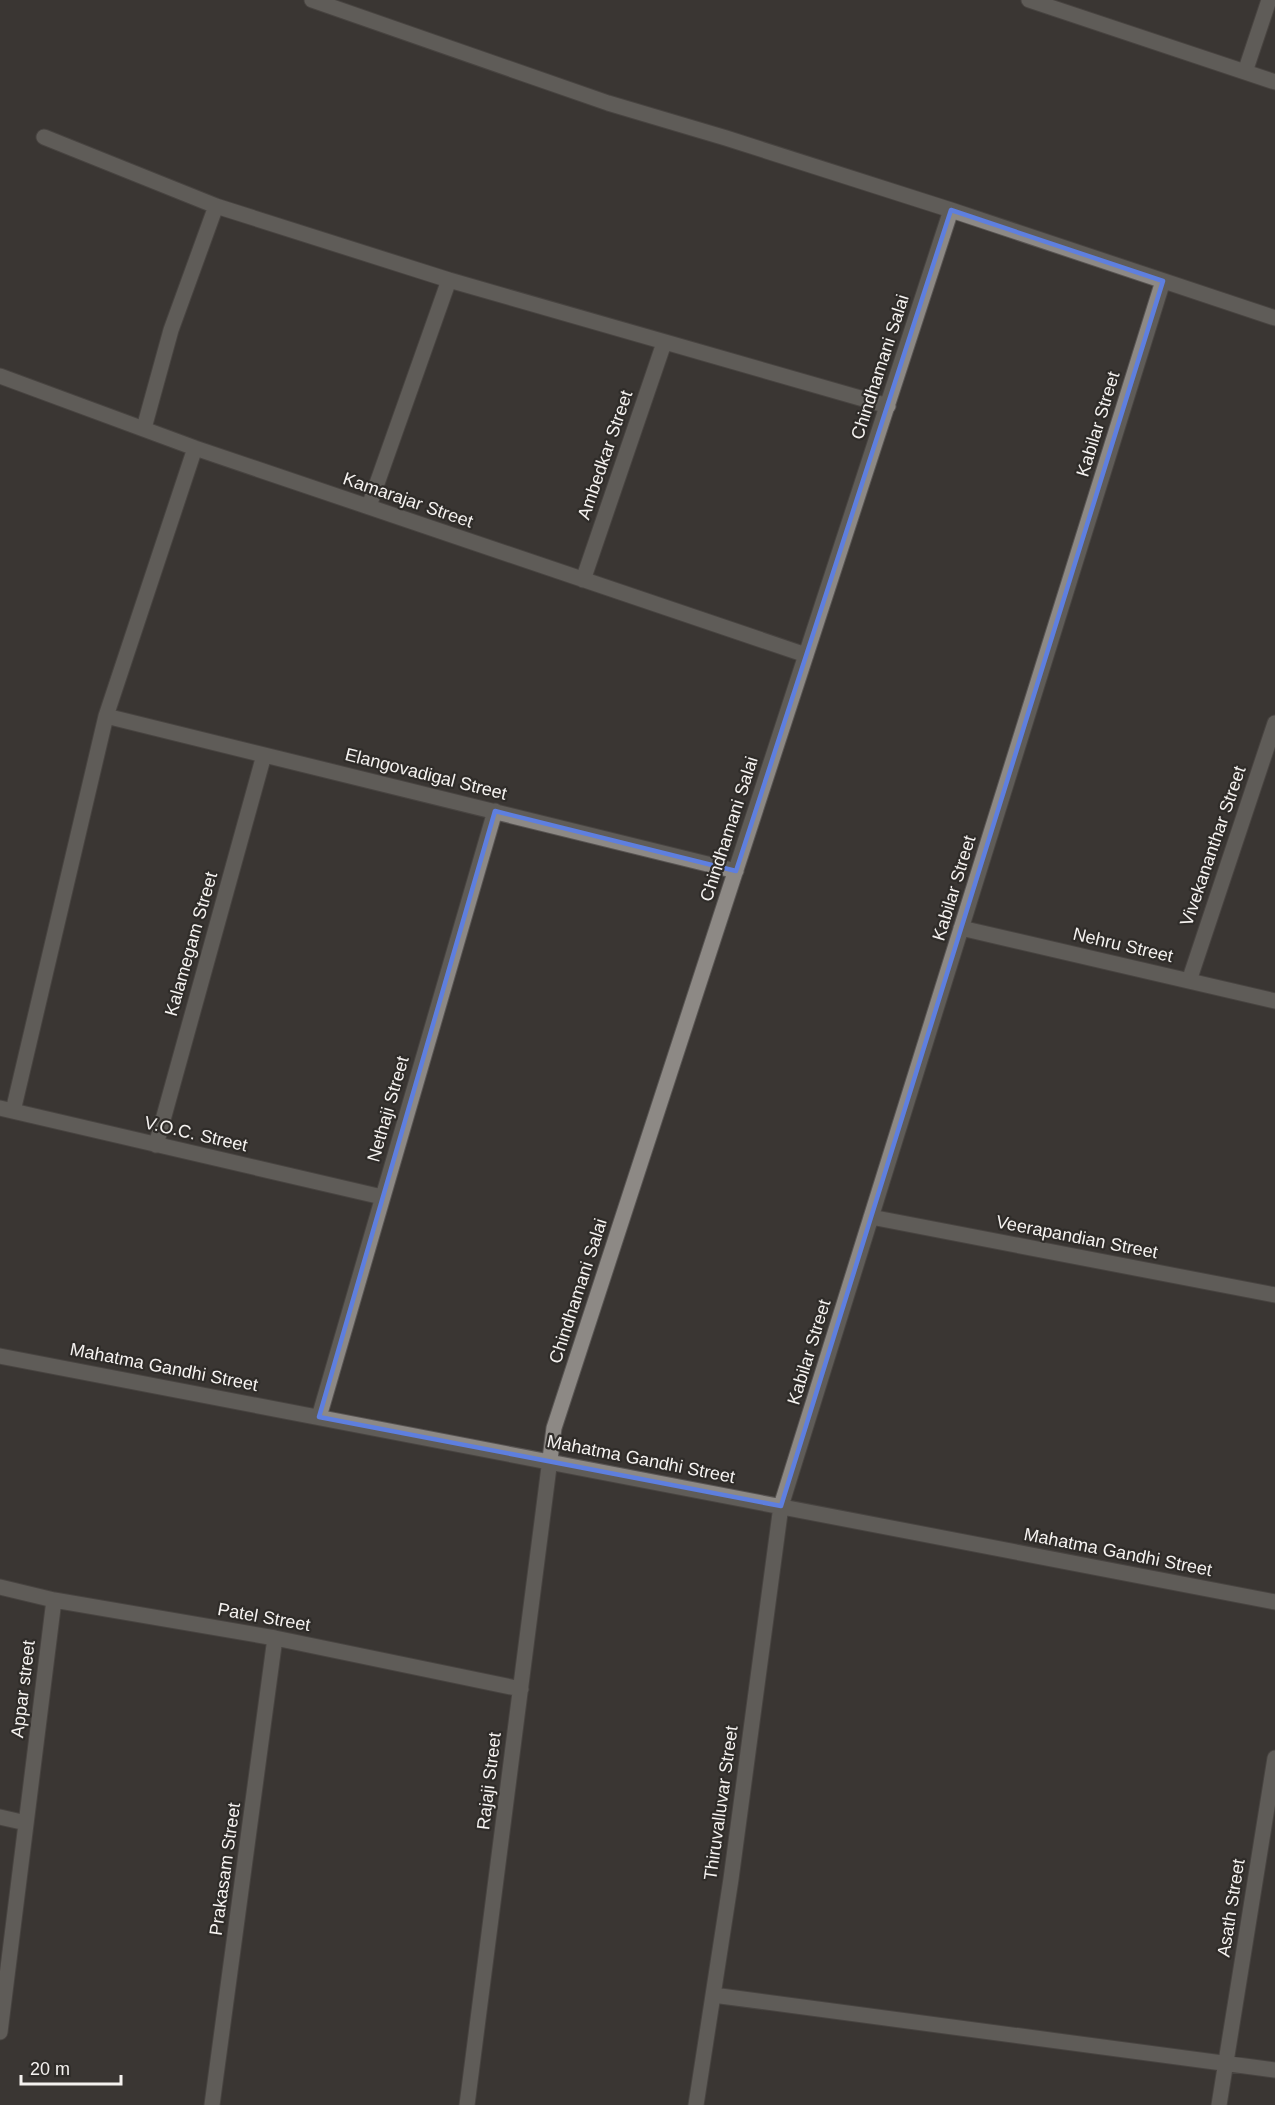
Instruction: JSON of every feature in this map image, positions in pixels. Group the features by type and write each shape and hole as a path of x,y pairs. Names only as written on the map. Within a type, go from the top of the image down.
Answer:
{"street":[{"path":"312,0 608,103 951,210 1275,318"},
{"path":"1029,0 1275,82"},
{"path":"1245,72 1269,0"},
{"path":"44,137 216,206 449,280 888,406"},
{"path":"144,428 171,330 216,206"},
{"name":"Chindhamani Salai","path":"550,1461 554,1428 951,210"},
{"path":"369,506 449,280"},
{"name":"Kabilar Street","path":"782,1506 1163,281"},
{"name":"Ambedkar Street","path":"583,580 664,343"},
{"name":"Kamarajar Street","path":"0,376 195,448 806,655"},
{"path":"7,1110 106,716 195,448"},
{"name":"Elangovadigal Street","path":"106,716 736,871"},
{"name":"Vivekananthar Street","path":"1189,981 1275,723"},
{"name":"Kalamegam Street","path":"156,1145 264,755"},
{"name":"Nethaji Street","path":"319,1417 495,811"},
{"name":"Nehru Street","path":"962,928 1275,1001"},
{"name":"V.O.C. Street","path":"7,1110 382,1197"},
{"name":"Veerapandian Street","path":"872,1217 1275,1295"},
{"name":"Mahatma Gandhi Street","path":"0,1356 1275,1602"},
{"name":"Rajaji Street","path":"468,2105 550,1461"},
{"name":"Thiruvalluvar Street","path":"696,2105 731,1879 782,1506"},
{"name":"Patel Street","path":"0,1587 54,1600 275,1638 521,1689"},
{"name":"Appar street","path":"0,2032 54,1600"},
{"name":"Prakasam Street","path":"212,2105 275,1638"},
{"name":"Asath Street","path":"1219,2105 1275,1758"},
{"path":"0,1817 26,1823"},
{"path":"713,1995 1275,2070"}],"highlighted area":[{"path":"951,210 1163,281 781,1506 319,1417 495,811 736,871"}]}
